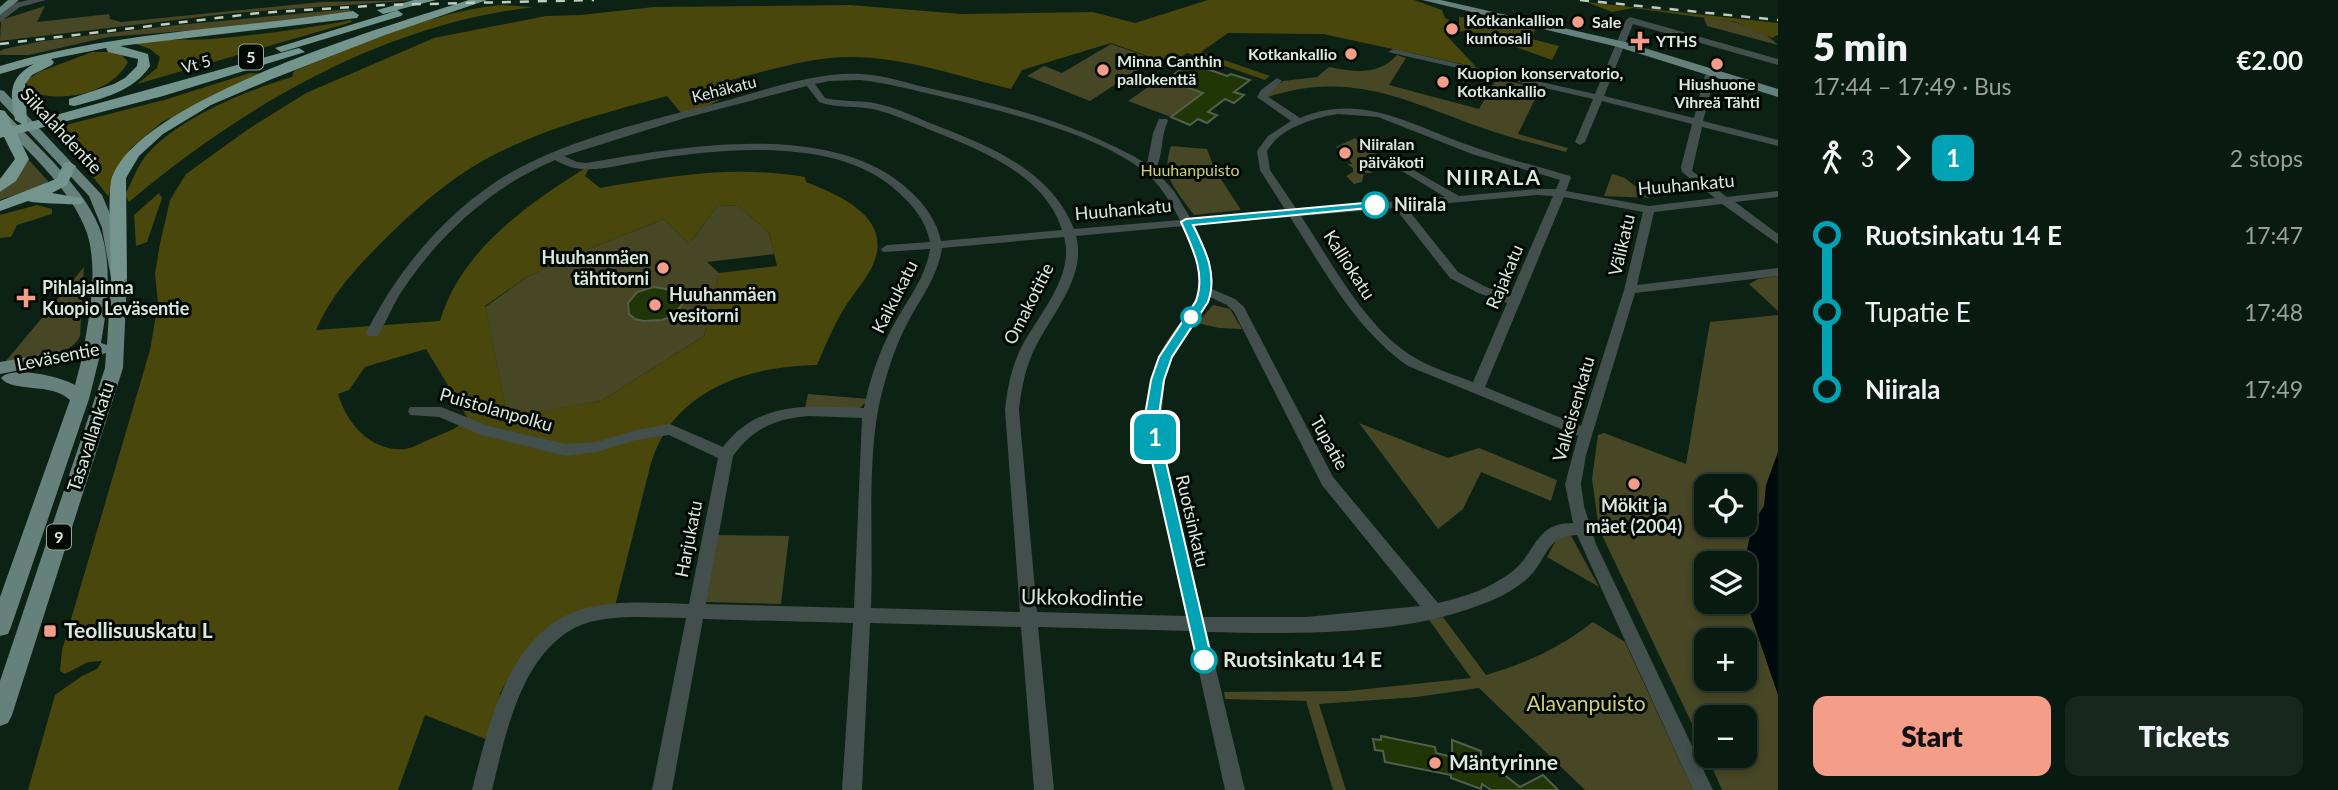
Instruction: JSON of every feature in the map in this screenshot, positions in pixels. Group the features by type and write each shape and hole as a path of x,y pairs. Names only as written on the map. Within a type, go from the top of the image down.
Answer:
{"highway":[{"path":"0,63 28,60 106,43 258,30 430,0"},
{"name":"Vt 5","path":"59,114 448,0"},
{"path":"118,278 119,178 134,154 158,131 206,102 267,76 381,32 481,0"},
{"name":"Vt 5","path":"0,123 111,105 481,0"},
{"path":"0,135 59,114 125,84 142,69 144,57 125,50 100,50 68,55 41,66 28,73 15,87 22,120"},
{"path":"0,70 28,60"},
{"path":"0,114 22,159 11,178 0,187"},
{"path":"0,207 62,182 69,166"},
{"path":"0,207 50,197 76,201"}],"main road":[{"path":"0,12 12,0"},
{"path":"1427,0 1620,45 1778,93"},
{"name":"Siikalahdentie","path":"0,94 95,195 109,228 118,278 115,352"},
{"name":"Siikalahdentie","path":"0,114 62,182 94,233 98,253 99,308 91,358"},
{"name":"Leväsentie","path":"3,375 115,352"},
{"name":"Tasavallankatu","path":"0,715 101,410 115,352"},
{"name":"Tasavallankatu","path":"0,627 80,399 91,358"},
{"name":"Leväsentie","path":"3,375 53,381 73,391 80,399"}],"street":[{"path":"0,2 12,0"},
{"path":"0,19 17,5 42,0"},
{"path":"1580,142 1630,20 1778,62"},
{"path":"1394,52 1599,98 1778,143"},
{"path":"1710,75 1687,172 1778,240"},
{"name":"Kehäkatu","path":"373,333 408,273 456,222 497,187 555,156 658,122 810,83 843,77 869,78 1015,114 1087,137 1149,170"},
{"path":"1277,81 1262,97 1299,122"},
{"name":"Omakotitie","path":"810,83 823,101 854,102 893,111 994,153 1017,167 1045,192 1059,210 1069,232 1073,251 1070,272 1032,337 1017,376 1013,397 1013,455 1045,790"},
{"name":"Kalliokatu","path":"1566,178 1475,151 1401,121 1370,112 1331,110 1299,122 1267,141 1261,157 1265,170 1360,313 1385,342 1413,363 1587,434"},
{"path":"1163,121 1157,136 1157,159 1149,170 1167,187 1186,222 1203,259 1206,291"},
{"name":"Kaikukatu","path":"555,156 575,165 586,166 724,146 762,146 823,153 870,168 899,186 923,211 936,244 927,279 892,345 871,412 852,790"},
{"path":"1401,166 1455,198"},
{"name":"Rajakatu","path":"1477,389 1566,178"},
{"name":"Huuhankatu","path":"887,249 1536,192 1560,193 1649,209 1778,194"},
{"path":"1397,203 1454,275 1482,290 1514,301"},
{"name":"Välikatu","path":"1630,290 1649,209"},
{"path":"1630,290 1778,272"},
{"name":"Valkeisenkatu","path":"1630,290 1573,484 1582,529 1703,790"},
{"name":"Tupatie","path":"1206,291 1231,302 1239,310 1327,481 1434,610"},
{"name":"Ruotsinkatu","path":"1206,291 1202,302 1165,357 1157,380 1152,415 1158,457 1235,790"},
{"name":"Puistolanpolku","path":"415,411 441,412 486,431 565,450 597,447 636,435 670,429 726,455"},
{"name":"Harjukatu","path":"662,790 726,455 743,432 766,417 804,411 871,412"},
{"name":"Ukkokodintie","path":"482,790 499,721 521,671 536,649 555,631 584,615 602,611 1195,623 1350,622 1434,610 1488,595 1526,569 1548,535 1564,528 1582,529"}],"green space":[{"path":"419,0 234,13 0,41 1,20 45,6 37,22 109,14 110,19 121,22 321,2"},
{"path":"349,9 351,12 273,24 108,37 29,55 0,55 0,51 4,49 42,41"},
{"path":"1703,16 1753,29 1771,38 1778,45 1707,26"},
{"name":"Minna Canthin pallokenttä","path":"1111,44 1154,59 1090,101 1027,76 1044,66 1062,73"},
{"path":"1397,55 1406,58 1389,85 1479,109 1497,78 1540,89 1518,134 1568,148 1566,152 1497,133 1398,97 1373,91 1323,87 1268,97 1265,95 1283,81 1317,77 1329,67 1365,71 1390,62"},
{"path":"1161,78 1203,93 1171,117 1128,101"},
{"path":"1355,138 1386,162 1382,166 1365,164 1372,173 1364,173 1362,182 1354,184 1346,176 1353,172 1353,168 1347,164 1352,164 1345,153 1336,147"},
{"name":"Huuhanpuisto","path":"1171,146 1207,149 1215,170 1241,210 1194,215 1176,191 1169,175 1168,157"},
{"path":"27,158 48,181 47,184 0,200 0,192 18,177"},
{"path":"1612,174 1625,178 1650,198 1604,196"},
{"path":"718,205 739,206 769,233 774,254 707,262 719,273 704,336 601,401 508,418 485,307 527,277 573,255 664,219 689,244"},
{"path":"84,267 80,336 75,344 48,356 6,361"},
{"path":"1778,276 1778,311 1749,284 1758,279"},
{"path":"1213,305 1230,309 1242,329 1197,323"},
{"path":"1778,315 1778,790 1722,790 1712,768 1757,768 1757,705 1694,705 1694,728 1599,529 1592,479 1598,435 1604,433 1686,464 1710,322"},
{"path":"808,394 869,399 860,408 805,408"},
{"path":"1359,423 1448,458 1479,448 1557,480 1551,501 1481,472 1463,509 1438,529"},
{"path":"1560,533 1570,534 1599,587 1547,557"},
{"path":"718,535 789,536 781,604 706,602"},
{"name":"Alavanpuisto","path":"1443,617 1486,675 1542,654 1593,622 1625,642 1693,790 1585,790 1479,688 1417,697 1319,704 1346,790 1333,790 1306,701 1225,699 1224,692 1348,691 1471,678 1429,620"}],"shaded area":[{"path":"1208,0 1414,0 1442,10 1445,18 1449,20 1448,25 1459,27 1459,17 1483,19 1535,29 1532,39 1559,46 1552,60 1468,30 1446,35 1476,67 1323,34 1228,33 1201,52 1270,76 1265,80 1187,53 1170,64 1111,43 1022,70 1011,89 899,61 830,58 788,65 719,83 721,99 710,105 681,113 667,96 575,122 508,148 458,176 395,229 345,282 316,330 440,321 463,273 479,252 540,198 589,168 585,176 600,188 677,176 728,172 805,177 806,182 834,194 861,211 870,222 876,235 877,250 872,267 838,318 817,365 765,370 740,377 695,400 677,417 662,438 651,463 615,606 525,652 500,693 498,711 488,740 425,715 398,790 28,790 55,695 97,669 102,661 88,662 65,674 60,671 62,650 150,350 158,304 155,273 170,200 186,174 247,130 306,93 434,38 546,16 654,7 850,5 962,14 1093,12 1135,23","holes":["718,205 739,206 769,233 777,266 719,273 704,336 601,401 508,417 485,306 527,277 573,255 664,219 689,244","426,349 467,417 453,429 409,448 393,449 371,441 347,416 338,394 349,390 365,367"]},
{"path":"1586,2 1778,23 1778,35 1772,38 1736,22 1633,8 1612,12"},
{"path":"501,5 534,7 423,31 369,51 268,102 219,133 129,202 125,195 142,161 154,147 170,133 210,109 292,77 294,71 396,31 448,15"},
{"path":"351,20 352,22 137,84 157,68 160,57 150,49 136,44 246,36"},
{"path":"92,52 119,52 128,62 110,82 71,96 31,92 25,81 39,72"},
{"path":"250,73 266,74 162,122 130,149 108,196 54,128 164,100"},
{"path":"159,193 162,198 147,242 136,246 134,215"},
{"path":"37,205 52,209 52,214 17,225 11,237 0,238 0,215"},
{"path":"1778,452 1778,695 1750,614 1757,614 1757,551 1747,551 1750,537 1757,537 1757,516 1764,506 1766,485"}],"building":[{"path":"1190,63 1227,76 1231,74 1250,80 1234,92 1244,95 1234,103 1225,99 1208,112 1217,115 1207,123 1198,119 1190,125 1171,117 1203,93 1166,80"},
{"name":"Huuhanmäen vesitorni","path":"654,287 677,291 683,301 681,306 671,317 662,320 635,319 629,314 628,303 637,292"},
{"name":"Mäntyrinne","path":"1381,736 1435,747 1436,753 1452,757 1452,740 1481,751 1481,758 1503,769 1502,773 1520,787 1543,775 1558,790 1491,790 1482,784 1481,789 1451,778 1451,775 1385,762 1383,751 1375,750 1373,739 1381,740"}],"railway":[{"path":"0,44 259,13 384,5 594,0"},
{"path":"1580,0 1778,20"}],"bus line":[{"name":"1","path":"1204,660 1158,457 1152,415 1157,380 1165,357 1174,339 1202,302 1206,291 1203,259 1186,222 1375,205"}],"place":[{"name":"Sale","path":"1578,22"},
{"name":"Kotkankallion kuntosali","path":"1452,29"},
{"name":"YTHS","path":"1640,41"},
{"name":"Kotkankallio","path":"1351,54"},
{"name":"Hiushuone Vihreä Tähti","path":"1717,64"},
{"name":"Minna Canthin pallokenttä","path":"1103,70"},
{"name":"Kuopion konservatorio, Kotkankallio","path":"1443,82"},
{"name":"Niiralan päiväkoti","path":"1345,153"},
{"name":"Niirala","path":"1375,205"},
{"name":"Huuhanmäen tähtitorni","path":"663,268"},
{"name":"Pihlajalinna Kuopio Leväsentie","path":"26,298"},
{"name":"Huuhanmäen vesitorni","path":"655,305"},
{"name":"Mökit ja mäet (2004)","path":"1634,484"},
{"name":"Teollisuuskatu L","path":"50,631"},
{"name":"Ruotsinkatu 14 E","path":"1204,660"},
{"name":"Mäntyrinne","path":"1435,763"}],"district":[{"name":"NIIRALA","path":"1494,178"}]}
